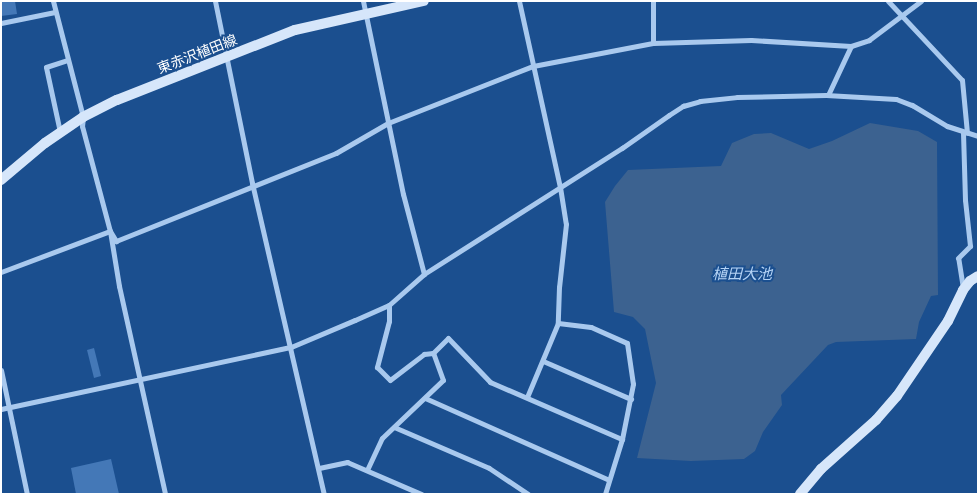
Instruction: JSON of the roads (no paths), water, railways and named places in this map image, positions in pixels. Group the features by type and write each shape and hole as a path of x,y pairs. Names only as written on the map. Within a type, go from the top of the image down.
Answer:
{"main road":[{"name":"東赤沢植田線","path":"1,180 61,133 83,118 117,100 295,30 424,1"},
{"path":"800,494 821,469 876,420 897,396 948,321 963,290 970,281 978,276"}],"street":[{"path":"53,1 83,118 82,126 110,231 165,494"},
{"path":"215,1 253,186 324,494"},
{"path":"362,1 388,123 424,274"},
{"path":"519,1 560,187 566,224 559,287 558,322 527,397"},
{"path":"653,1 653,43"},
{"path":"888,1 962,80 965,133 965,200 970,246 958,258 963,290"},
{"path":"110,231 116,241 336,154 388,123 533,66 653,43 751,40 851,46 869,40 921,1"},
{"path":"1,23 56,12"},
{"path":"828,95 851,46"},
{"path":"61,133 46,66 68,60"},
{"path":"1,409 291,347 389,305 424,274 669,115 692,104 737,97 828,95 896,99 912,105 946,126 978,136"},
{"path":"1,272 110,231"},
{"path":"389,305 389,321 377,368 390,380 424,354 433,353 448,338 490,382 622,439"},
{"path":"558,322 591,327 627,343 633,384 631,399 622,439 605,494"},
{"path":"367,470 382,438 443,380 433,353"},
{"path":"543,361 631,399"},
{"path":"1,370 27,494"},
{"path":"425,398 609,480"},
{"path":"394,427 489,468 528,494"},
{"path":"319,468 347,462 421,494"}],"water":[{"name":"植田大池","path":"870,123 918,131 937,142 938,295 931,296 919,322 916,339 836,342 828,345 781,395 782,405 763,432 755,451 744,459 691,461 637,458 656,383 645,329 633,317 614,312 605,202 615,186 628,170 721,166 732,143 754,134 771,133 809,149 832,141"}]}
